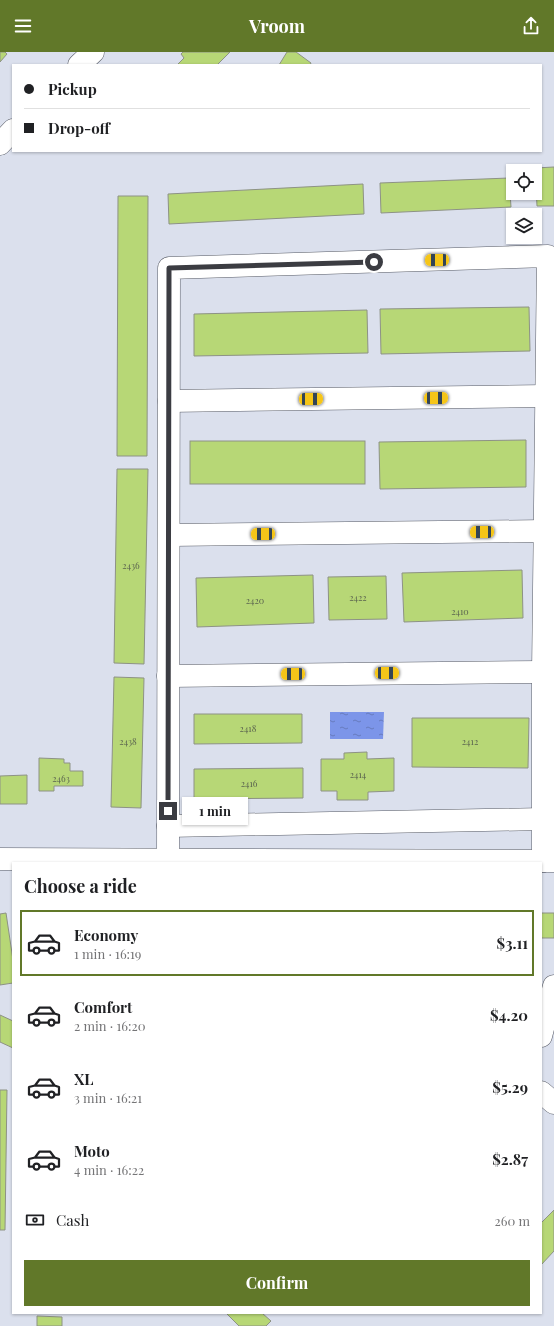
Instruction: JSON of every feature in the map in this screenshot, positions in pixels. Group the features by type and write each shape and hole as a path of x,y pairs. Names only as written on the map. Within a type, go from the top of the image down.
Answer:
{"street":[{"path":"80,64 93,52"},
{"path":"0,144 12,131"},
{"path":"0,859 455,862 549,861 544,819 543,672 548,256 169,268 168,860"},
{"path":"169,401 546,396"},
{"path":"169,535 545,532"},
{"path":"168,676 543,672"},
{"path":"168,826 544,819"},
{"path":"542,1032 554,986"},
{"path":"542,1093 554,1103"}],"water":[{"path":"330,712 384,712 383,739 330,739"}],"building":[{"path":"0,52 5,52 7,54 0,62"},
{"path":"183,52 230,52 218,64 178,64 184,58 181,54"},
{"path":"287,52 296,52 311,63 310,64 280,64"},
{"path":"554,167 554,206 537,206 537,200 542,200 542,168"},
{"path":"506,178 506,200 511,200 511,207 381,213 380,183"},
{"path":"363,184 364,214 169,224 168,194"},
{"path":"118,196 148,196 147,456 117,456"},
{"path":"529,307 530,351 381,354 380,309"},
{"path":"367,310 368,353 194,356 194,314"},
{"path":"526,440 526,487 380,489 379,442"},
{"path":"190,441 365,441 365,484 190,484"},
{"path":"117,469 148,469 144,664 114,663"},
{"path":"522,570 523,618 404,622 402,573"},
{"path":"313,575 314,623 197,627 196,578"},
{"path":"386,576 387,619 329,620 328,577"},
{"path":"114,677 144,678 141,808 111,807"},
{"path":"194,714 302,714 302,743 194,744"},
{"path":"412,718 529,718 528,768 412,767"},
{"path":"367,752 367,759 394,758 394,791 368,792 368,800 337,800 337,791 321,791 321,759 344,759 344,753"},
{"path":"39,758 64,759 64,763 70,763 70,771 83,771 83,786 54,786 54,791 39,791"},
{"path":"303,768 303,798 194,799 194,769"},
{"path":"27,775 27,804 0,804 0,776"},
{"path":"6,913 12,953 12,983 0,985 0,914"},
{"path":"542,913 554,913 554,938 542,938"},
{"path":"0,1015 12,1021 12,1048 0,1042"},
{"path":"0,1090 7,1090 5,1230 0,1230"},
{"path":"554,1210 554,1251 542,1264 542,1222"},
{"path":"227,1314 263,1314 271,1321 266,1326 239,1326"},
{"path":"37,1316 62,1317 62,1326 37,1326"}],"route":[{"path":"168,811 169,268 374,262"}]}
